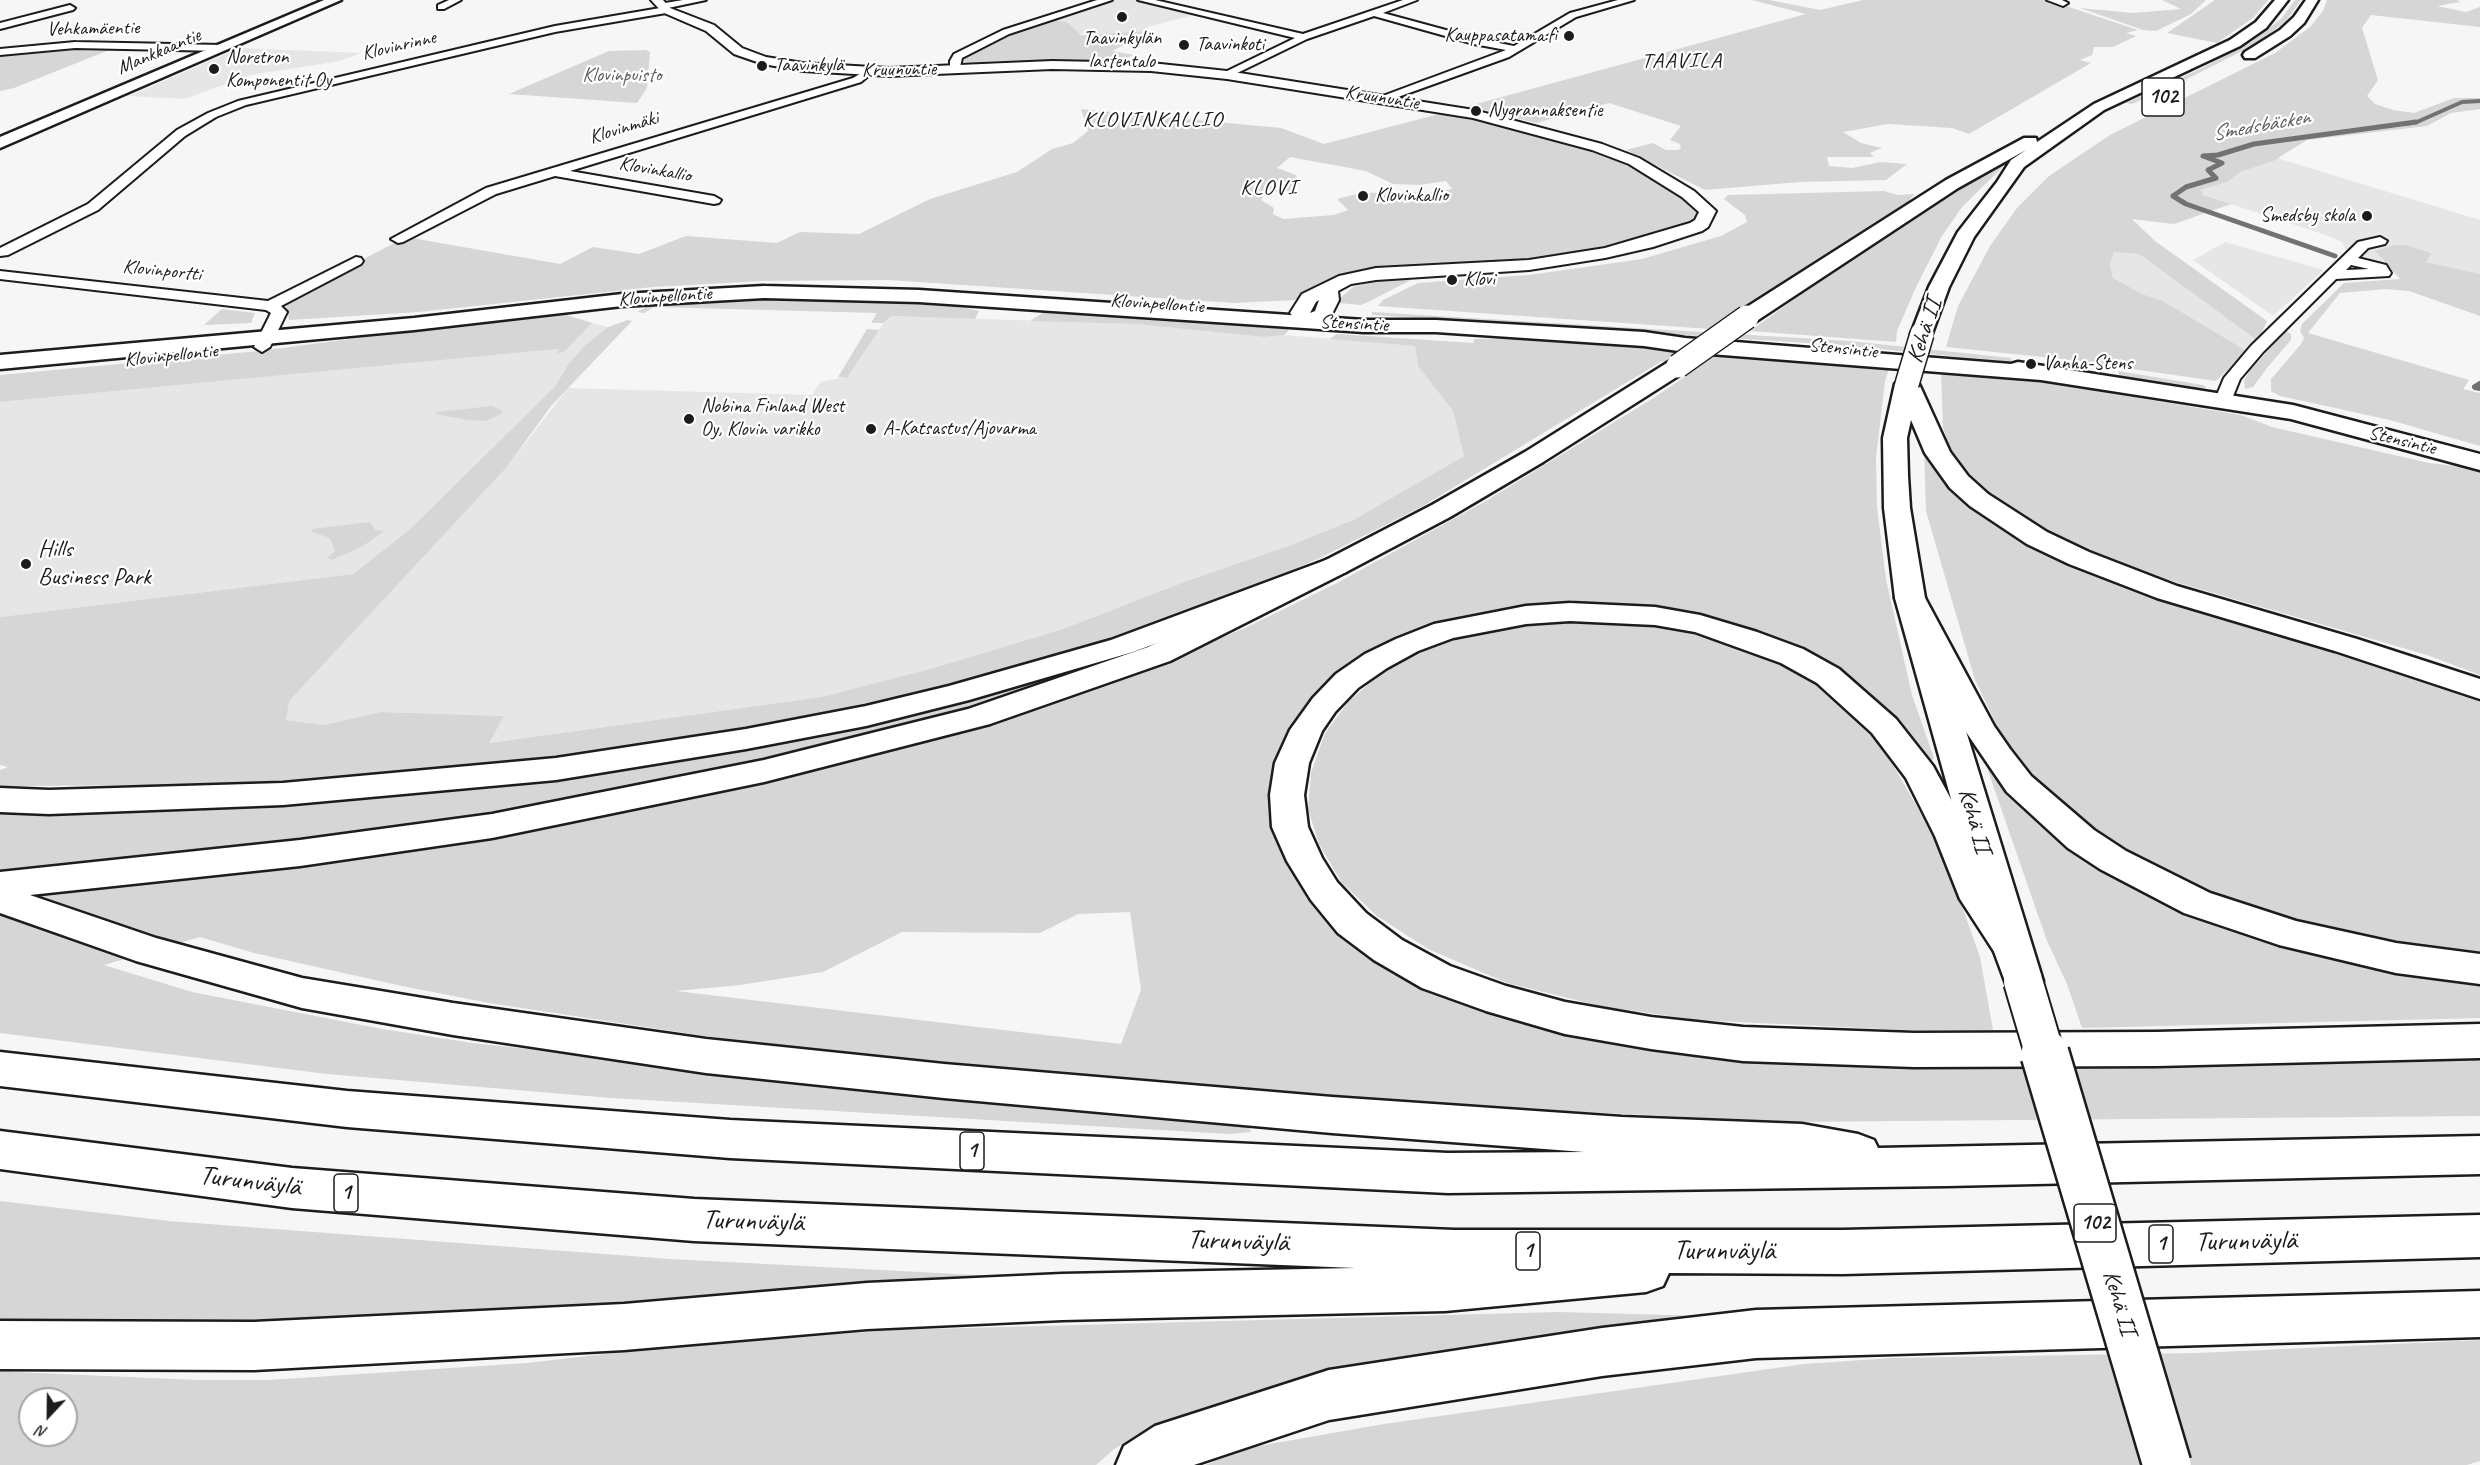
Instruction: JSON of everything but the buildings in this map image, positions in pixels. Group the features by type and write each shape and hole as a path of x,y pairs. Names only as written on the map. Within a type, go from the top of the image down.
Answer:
{"main road":[{"name":"Mankkaantie","path":"0,143 334,0"},
{"name":"Kehä II","path":"2167,1465 1910,598 1897,508 1895,438 1907,384 1939,287 1965,236 2005,184 2017,164 2099,107 2235,43 2261,25 2282,0"},
{"path":"2236,63 2285,33 2299,20 2312,0"},
{"path":"0,885 300,853 492,826 764,771 978,717 1159,654 1441,511 1534,457 1678,366 1747,317 1952,184 2062,122 2099,107"},
{"name":"Kehä II","path":"2005,184 2038,167 2068,147"},
{"name":"Klovinpellontie","path":"0,373 576,304 698,295 838,293 1310,316"},
{"name":"Stensintie","path":"1310,316 1377,327 1436,326 1644,339 1685,345 2040,374 2223,402 2259,414 2295,421 2323,421 2480,462"},
{"name":"Klovinpellontie","path":"0,362 265,342"},
{"path":"1907,384 1938,453 1959,482 1979,500 2037,538 2079,558 2167,592 2346,645 2480,689"},
{"path":"0,800 49,802 192,798 283,794 421,783 568,767 746,739 866,716 1041,671 1122,646 1336,566"},
{"path":"1910,598 1978,726 1998,757 2019,784 2052,815 2105,855 2197,903 2293,935 2396,958 2480,969"},
{"path":"2017,964 1979,899 1953,836 1921,774 1884,726 1828,676 1746,638 1700,624 1655,616 1570,612 1526,615 1445,630 1376,661 1347,681 1324,705 1306,730 1292,763 1287,795 1290,826 1305,861 1324,891 1352,923 1388,950 1437,977 1500,1000 1565,1018 1651,1033 1743,1044 1914,1050 2157,1049 2480,1041"},
{"path":"0,898 150,951 302,993 453,1019 706,1056 944,1081 1332,1115 1622,1136 1802,1143 1947,1167"},
{"name":"1","path":"0,1069 346,1109 754,1140 1448,1173 1947,1167 2480,1155"},
{"name":"Turunväylä","path":"0,1150 292,1188 694,1220 1454,1251 1843,1252 2480,1236"},
{"path":"3,1345 254,1346 624,1327 867,1306 1062,1297 1445,1289 1843,1252"},
{"path":"1143,1465 1174,1445 1329,1395 1602,1352 1756,1334 2480,1314"}],"street":[{"path":"441,7 456,0"},
{"name":"Klovinrinne","path":"3,252 93,207 181,133 212,115 242,103 555,29 662,5 701,0"},
{"path":"956,69 955,61 958,56 1006,32 1107,0"},
{"path":"1143,0 1304,37"},
{"path":"1227,75 1304,37 1412,0"},
{"path":"1384,99 1496,59 1573,15 1629,0"},
{"path":"2052,0 2063,3"},
{"name":"Kruununtie","path":"662,5 710,28 728,46 751,56 803,67 868,72 1097,65 1227,75 1486,117 1597,147 1645,166 1688,194 1708,211 1696,227 1647,243 1565,261 1493,269 1376,274 1346,280 1309,298 1310,316"},
{"path":"0,26 70,8"},
{"path":"1374,13 1478,42 1516,49"},
{"path":"103,45 135,33"},
{"name":"Vehkamäentie","path":"0,52 57,46 103,45 222,48"},
{"name":"Klovinmäki","path":"398,239 491,191 857,80 868,72"},
{"name":"Klovinkallio","path":"554,172 714,200"},
{"path":"2223,402 2232,378 2265,342 2363,245 2380,241"},
{"path":"2333,275 2384,273 2381,268 2350,260"},
{"path":"265,342 279,312 270,306 356,261"},
{"name":"Klovinportti","path":"0,275 270,306"}],"shaded area":[{"name":"Taavinkylän lastentalo","path":"1113,0 1134,0 1197,14 1148,27 1148,31 1090,35 1077,33 1067,22 1047,19"},
{"path":"240,48 361,53 340,61 251,75 184,99 129,96"},
{"name":"Smedsby skola","path":"2277,158 2480,220 2480,274 2425,262 2432,252 2375,251 2384,262 2355,255 2346,251 2342,242 2323,234 2203,195 2201,190 2227,182 2240,172"},
{"path":"2225,242 2324,270 2273,316 2193,260"},
{"path":"2114,252 2139,254 2258,341 2247,351 2163,301 2142,294 2113,278 2110,265"},
{"path":"891,316 1135,324 1264,337 1284,335 1415,346 1418,366 1453,411 1464,456 1355,519 1294,544 1184,582 1063,629 930,669 821,697 488,743 504,716 381,712 323,725 286,720 288,701 506,468 568,388 812,395 820,382 848,377 886,319"},
{"path":"592,323 608,327 585,345 567,366 556,385 408,531 353,574 0,617 0,402 558,349 557,353 565,351"}],"green space":[{"path":"1752,0 1769,0 1820,10 1863,0 2048,0 2138,30 2126,33 2136,36 2113,47 2094,47 2092,55 2080,60 2091,63 1969,134 1952,128 1888,124 1843,132 1861,143 1882,148 1870,153 1874,157 1827,157 1829,166 1852,168 1881,162 1907,164 1886,180 1800,182 1705,190 1626,150 1653,143 1666,150 1678,150 1681,148 1680,144 1670,140 1681,126 1609,103 1536,123 1469,106 1806,14"},
{"path":"2162,0 2206,0 2191,14 2156,31 2143,30 2080,8 2133,13 2181,9"},
{"path":"2215,0 2268,0 2253,18 2217,43 2167,33"},
{"path":"2295,0 2301,0 2286,21 2254,45 2185,80 2132,104 2126,103 2202,68 2251,42 2281,19"},
{"path":"2327,0 2457,0 2460,2 2437,6 2466,12 2480,7 2480,27 2371,15 2362,28 2378,80 2367,96 2375,104 2414,113 2454,98 2480,98 2480,109 2451,113 2427,126 2307,140 2273,161 2240,172 2227,182 2201,190 2203,195 2231,204 2174,224 2132,219 2155,241 2267,321 2258,341 2139,254 2114,252 2110,265 2113,278 2142,294 2163,301 2247,351 2216,381 2062,359 1946,347 1958,306 1990,246 2017,208 2049,176 2110,135 2275,53 2310,27 2323,11"},
{"path":"1047,19 1067,22 1081,35 1148,31 1152,34 1141,42 1126,44 1112,51 1133,55 1122,61 974,63 961,59 971,52"},
{"path":"66,49 112,49 14,88 0,91 0,55"},
{"name":"Klovinpuisto","path":"646,50 650,52 647,88 637,103 509,94 609,51"},
{"path":"1081,109 1281,128 1324,144 1443,113 1572,143 1632,163 1692,203 1698,212 1698,220 1686,227 1594,252 1532,262 1335,278 1312,288 1295,300 1234,303 888,280 764,281 653,287 419,312 289,320 285,300 406,237 560,264 593,247 639,254 686,236 777,243 800,232 859,234 930,199 1017,172 1052,149 1073,143 1088,131","holes":["1290,157 1366,171 1393,184 1419,185 1446,181 1452,189 1438,192 1361,193 1337,199 1348,210 1334,215 1283,219 1273,214 1274,208 1261,200 1266,192 1290,191 1299,184 1296,175 1277,168"]},
{"path":"2005,160 2009,161 1962,207 1942,236 1897,331 1896,342 1750,331 1864,249"},
{"path":"1884,191 1897,195 1914,194 1906,206 1710,329 1378,306 1383,300 1418,283 1529,275 1642,259 1721,236 1747,222 1745,215 1724,199 1728,195"},
{"path":"2394,245 2405,245 2432,253 2426,262 2480,274 2480,316 2409,291 2386,289 2340,293 2308,333 2469,380 2463,389 2480,393 2480,446 2390,420 2280,396 2271,391 2271,379 2304,338 2300,331 2302,324 2344,283 2400,279 2375,251"},
{"path":"1386,279 1411,280 1361,305 1340,303 1339,299 1353,287"},
{"path":"810,297 965,304 963,307 979,311 975,319 891,316 883,323 871,323 877,313 654,307 644,313 637,312 650,305 666,301"},
{"path":"222,309 255,313 251,323 204,325"},
{"path":"1057,311 1281,326 1289,330 1284,335 1264,337 1135,324 1030,321 1042,313"},
{"path":"557,312 592,323 565,351 557,354 558,349 0,402 0,375 259,351"},
{"path":"1372,312 1849,341 2011,358 2011,362 1838,345 1372,315"},
{"path":"628,320 632,321 551,406 506,468 289,701 286,720 323,725 381,712 504,716 489,743 821,697 930,669 1063,629 1184,582 1294,544 1355,519 1464,456 1453,411 1418,366 1415,346 1329,339 1337,334 1473,343 1474,339 1528,339 1890,366 1885,381 1876,458 1877,507 1886,579 1912,695 1934,758 1932,760 1928,760 1782,643 1570,603 1516,606 1462,616 1410,632 1363,656 1332,679 1309,704 1292,729 1318,903 1574,1031 2480,1054 2480,1116 1788,1122 1401,1103 935,1061 724,1039 489,1003 254,953 200,937 104,965 192,992 377,1028 472,1043 1237,1125 1249,1127 1251,1132 1229,1134 611,1098 327,1074 0,1033 0,894 549,823 692,799 975,729 1124,678 1245,628 1339,582 1486,501 1655,397 1693,371 1662,361 1423,506 1320,558 1219,602 1112,640 957,686 857,709 654,745 423,772 296,781 185,785 0,786 0,770 8,767 0,765 0,617 353,574 408,531 556,385 567,366 585,345 608,327","holes":["1130,912 1141,990 1121,1044 676,991 740,985 823,972 902,932 1040,933 1078,914"]},
{"path":"867,329 879,330 847,378 838,377"},
{"path":"2286,331 2291,334 2291,340 2253,387 2245,389 2244,381 2250,370"},
{"path":"1941,371 2036,381 2241,415 2272,427 2429,463 2480,469 2480,675 2427,655 2141,572 2071,544 2025,521 1983,489 1952,454 1943,428"},
{"path":"2118,371 2207,387 2191,391 2120,378"},
{"path":"492,406 503,411 485,421 435,414 437,412"},
{"path":"1924,447 2017,533 2480,697 2480,957 2385,944 2298,924 2172,880 2113,847 2072,817 2032,775 1999,730 1975,680 1926,511"},
{"path":"370,522 375,530 384,531 363,546 332,560 327,558 335,551 330,538 312,532 312,529"},
{"path":"1600,621 1653,626 1705,637 1757,652 1805,675 1866,725 1893,765 1936,840 1949,870 1980,957 1993,1030 1902,1030 1697,1020 1600,1006 1507,983 1428,949 1377,916 1342,883 1319,844 1308,809 1311,773 1325,733 1349,701 1378,676 1423,649 1470,633 1548,622"},
{"path":"1105,660 1020,693 893,730 713,772 525,808 334,837 46,868 0,870 0,812 74,813 313,803 541,780 665,763 806,737 911,714 1015,687"},
{"path":"1985,762 2025,808 2052,834 2096,865 2206,920 2258,938 2335,958 2480,981 2480,1018 2082,1028 2067,984 2047,941"},
{"path":"0,1201 169,1221 670,1259 1015,1277 285,1327 1,1323 14,1372 198,1380 269,1380 527,1363 640,1350 892,1330 1558,1312 1748,1317 1337,1373 1249,1394 1155,1426 1114,1449 1096,1465 0,1465"},
{"path":"2480,1340 2480,1461 2467,1465 1205,1465 1247,1448 1384,1424 1804,1364 1891,1358 2197,1353"}],"waterway":[{"name":"Smedsbäcken","path":"2405,124 2417,122 2462,102 2480,101"},
{"name":"Smedsbäcken","path":"2335,256 2186,204 2173,196 2186,187 2216,178 2208,170 2222,163 2203,156 2218,155 2254,144 2416,122"},
{"path":"2480,384 2475,387 2480,388"}],"place":[{"name":"Taavinkylän lastentalo","path":"1122,17"},
{"name":"Kauppasatama.fi","path":"1569,36"},
{"name":"Taavinkoti","path":"1184,45"},
{"name":"Taavinkylä","path":"762,66"},
{"name":"Noretron Komponentit Oy","path":"214,69"},
{"name":"Nygrannaksentie","path":"1476,111"},
{"name":"Klovinkallio","path":"1363,196"},
{"name":"Smedsby skola","path":"2367,216"},
{"name":"Klovi","path":"1452,280"},
{"name":"Vanha-Stens","path":"2031,364"},
{"name":"Nobina Finland West Oy, Klovin varikko","path":"689,419"},
{"name":"A-Katsastus/Ajovarma","path":"871,429"},
{"name":"Hills Business Park","path":"26,564"}],"district":[{"name":"TAAVILA","path":"1682,61"},
{"name":"KLOVINKALLIO","path":"1153,120"},
{"name":"KLOVI","path":"1269,188"}]}
